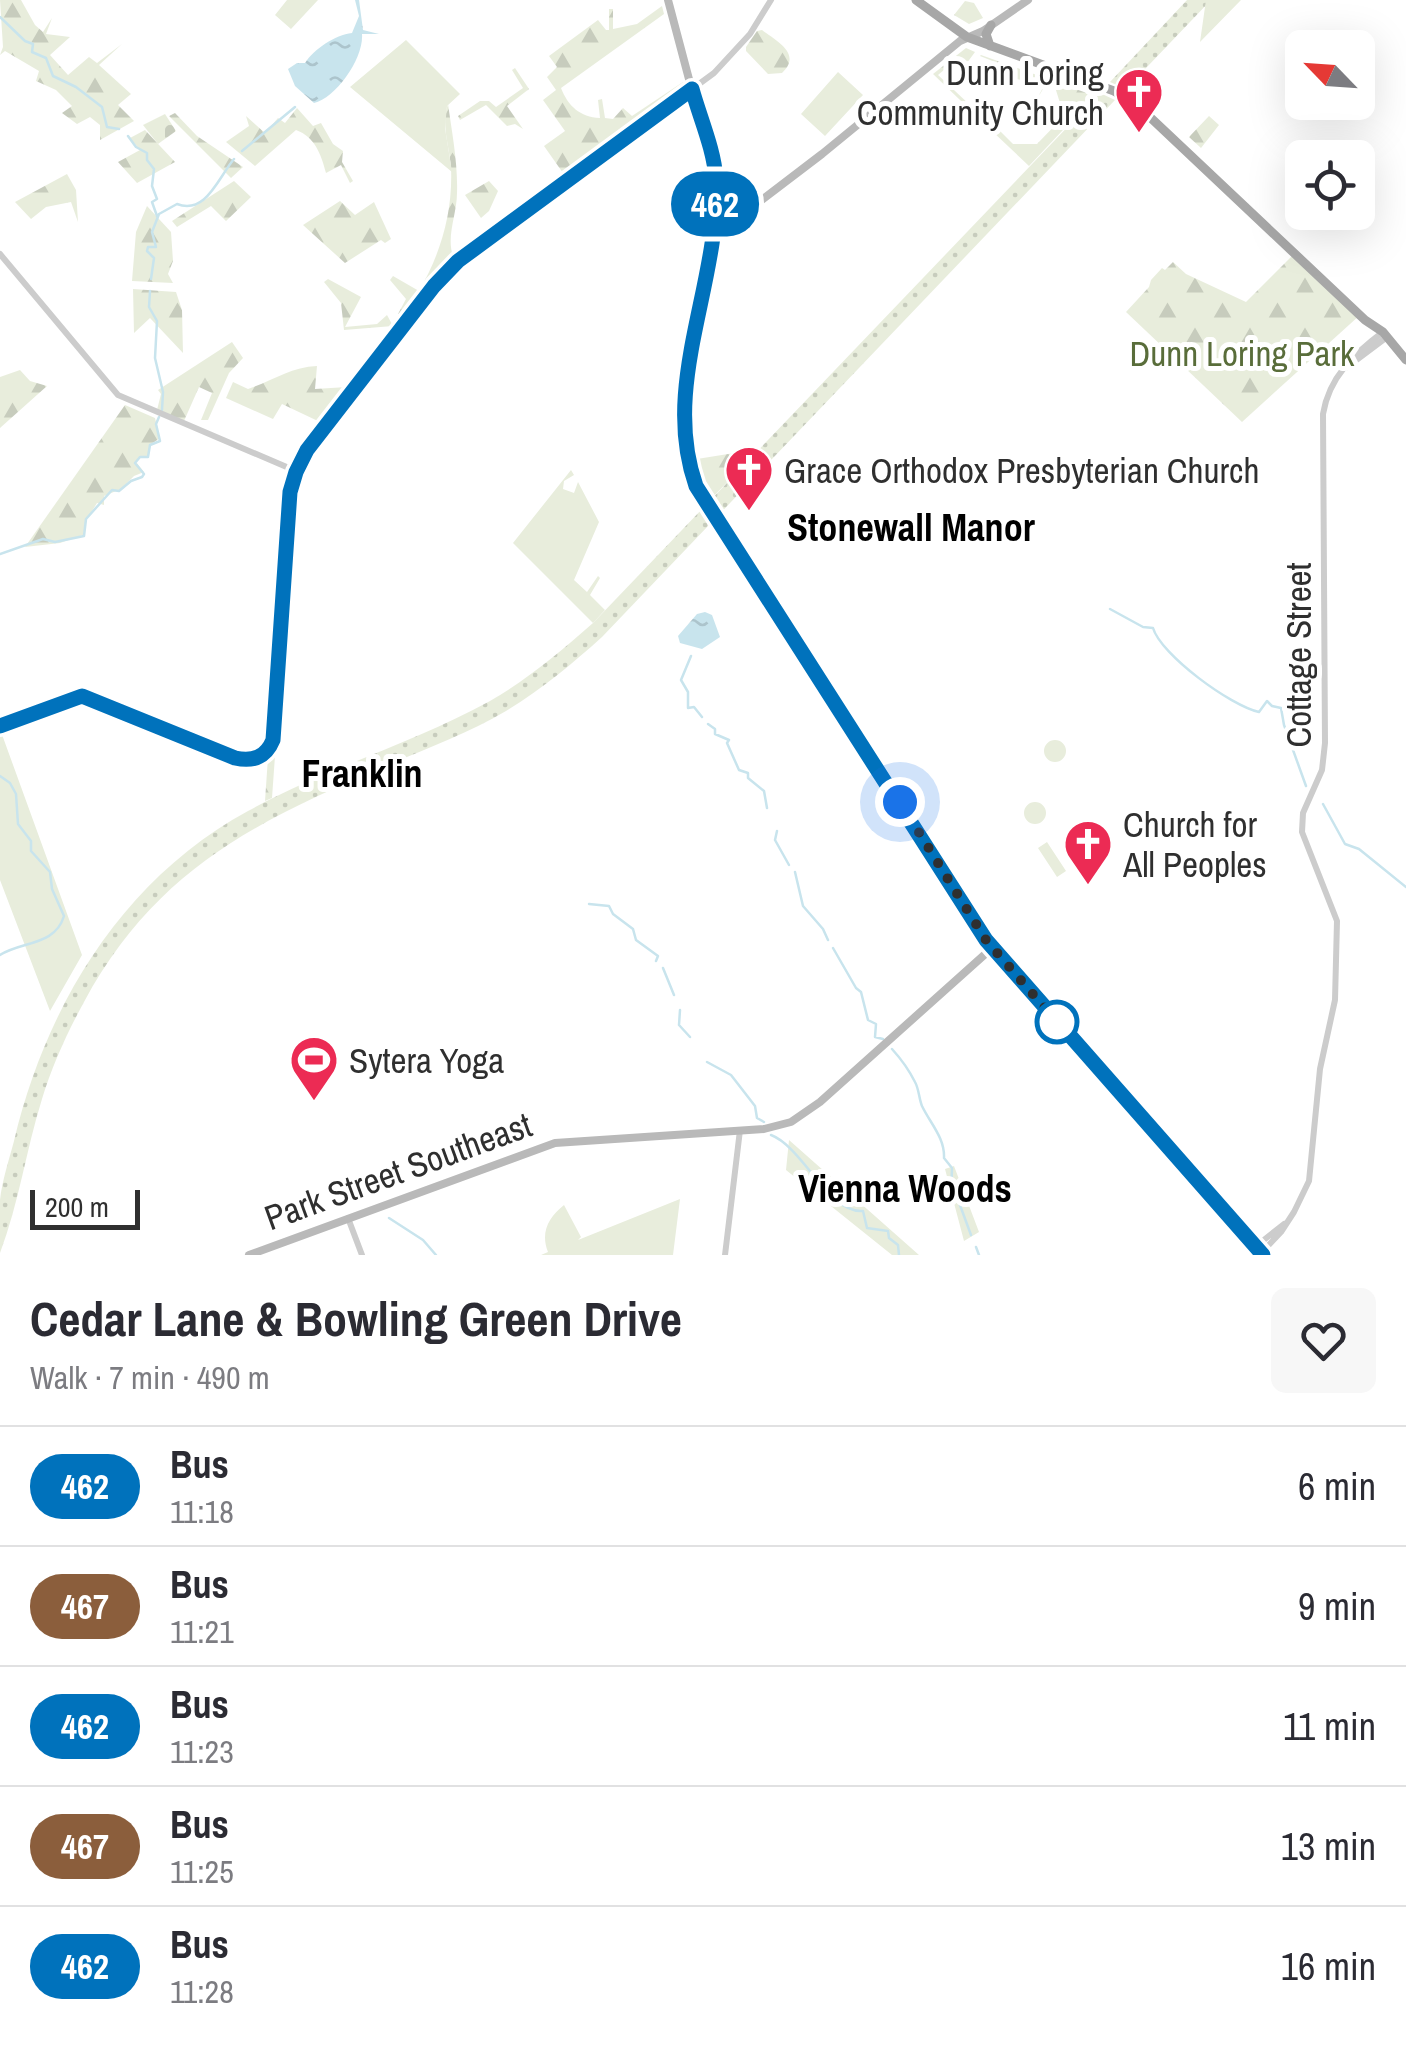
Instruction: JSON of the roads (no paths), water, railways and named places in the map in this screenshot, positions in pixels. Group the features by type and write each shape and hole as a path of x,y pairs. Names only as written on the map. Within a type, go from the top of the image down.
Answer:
{"main road":[{"path":"668,0 714,164 712,236 684,398 684,430 696,486 992,948 1259,1253"},
{"path":"916,0 967,37 1114,91 1135,103 1406,360"},
{"path":"967,37 1028,0"},
{"path":"712,236 822,154 967,37 1014,10"},
{"path":"990,46 986,34 991,25"},
{"path":"1382,335 1406,370"},
{"name":"Park Street Southeast","path":"249,1255 555,1142 770,1128 803,1116 992,948"}],"street":[{"path":"0,726 82,696 235,758 256,758 267,752 273,740 289,502 296,472 307,450 434,286 458,261 692,89 738,49 771,0"},
{"path":"0,254 118,396 296,472"},
{"name":"Cottage Street","path":"1259,1253 1260,1243 1286,1224 1300,1202 1311,1172 1320,1069 1337,980 1336,922 1304,842 1302,822 1324,758 1323,414 1326,398 1348,360 1382,335"},
{"path":"724,1255 740,1130"},
{"path":"348,1218 362,1255"}],"water":[{"path":"355,0 359,0 363,30 379,34 362,34 347,76 331,93 314,103 295,86 288,69 305,63 332,40 352,33 359,16"},
{"path":"697,614 712,615 720,637 702,649 680,643 678,636"}],"waterway":[{"path":"0,17 33,44 32,52 46,58 53,76 76,87 102,107 107,127 119,129"},
{"path":"242,151 295,107"},
{"path":"128,136 147,153 154,169 152,186 157,199 152,202 157,216"},
{"path":"151,279 154,258 147,251 148,247 156,247 152,232 159,214 177,204 187,206 204,200 234,159"},
{"path":"150,291 149,307 157,321 155,358 163,392 162,410"},
{"path":"0,554 43,539 55,542 84,536 86,519 112,490 119,491 144,474 135,463 140,457 148,457 150,445 160,441 156,424 159,417"},
{"path":"1110,609 1143,627 1153,628 1183,665 1232,700 1259,712 1267,701 1281,708 1306,786"},
{"path":"691,656 681,680 688,692 688,708 694,707 702,717"},
{"path":"708,724 715,734 729,740 739,770 748,773 748,778 764,791 767,808"},
{"path":"0,776 16,794 18,824 31,841 31,851 50,872 52,889 64,916 60,926 46,938 0,955"},
{"path":"1323,804 1345,844 1359,849 1406,887"},
{"path":"777,831 775,840 789,865"},
{"path":"795,872 803,906 828,940"},
{"path":"589,904 609,906 613,914 633,929 636,940 658,956 656,961"},
{"path":"833,948 861,992 868,1020 876,1024 875,1037 883,1039"},
{"path":"663,968 674,995"},
{"path":"680,1010 679,1025 690,1037"},
{"path":"892,1049 913,1078 922,1106 940,1137 944,1158 952,1168 951,1196 957,1197 971,1235"},
{"path":"707,1062 731,1075 755,1106 757,1118 764,1122"},
{"path":"771,1135 794,1152 839,1202 863,1211 867,1228 888,1231 889,1238 898,1245 899,1255"},
{"path":"389,1218 423,1240 436,1255"},
{"path":"976,1247 979,1255"}],"place":[{"name":"Dunn Loring Community Church","path":"1139,134"},
{"name":"Grace Orthodox Presbyterian Church","path":"749,512"},
{"name":"Church for All Peoples","path":"1088,886"},
{"name":"Sytera Yoga","path":"314,1102"}],"district":[{"name":"Stonewall Manor","path":"911,527"},
{"name":"Franklin","path":"362,773"},
{"name":"Vienna Woods","path":"905,1188"}],"park label":[{"name":"Dunn Loring Park","path":"1242,353"}]}
